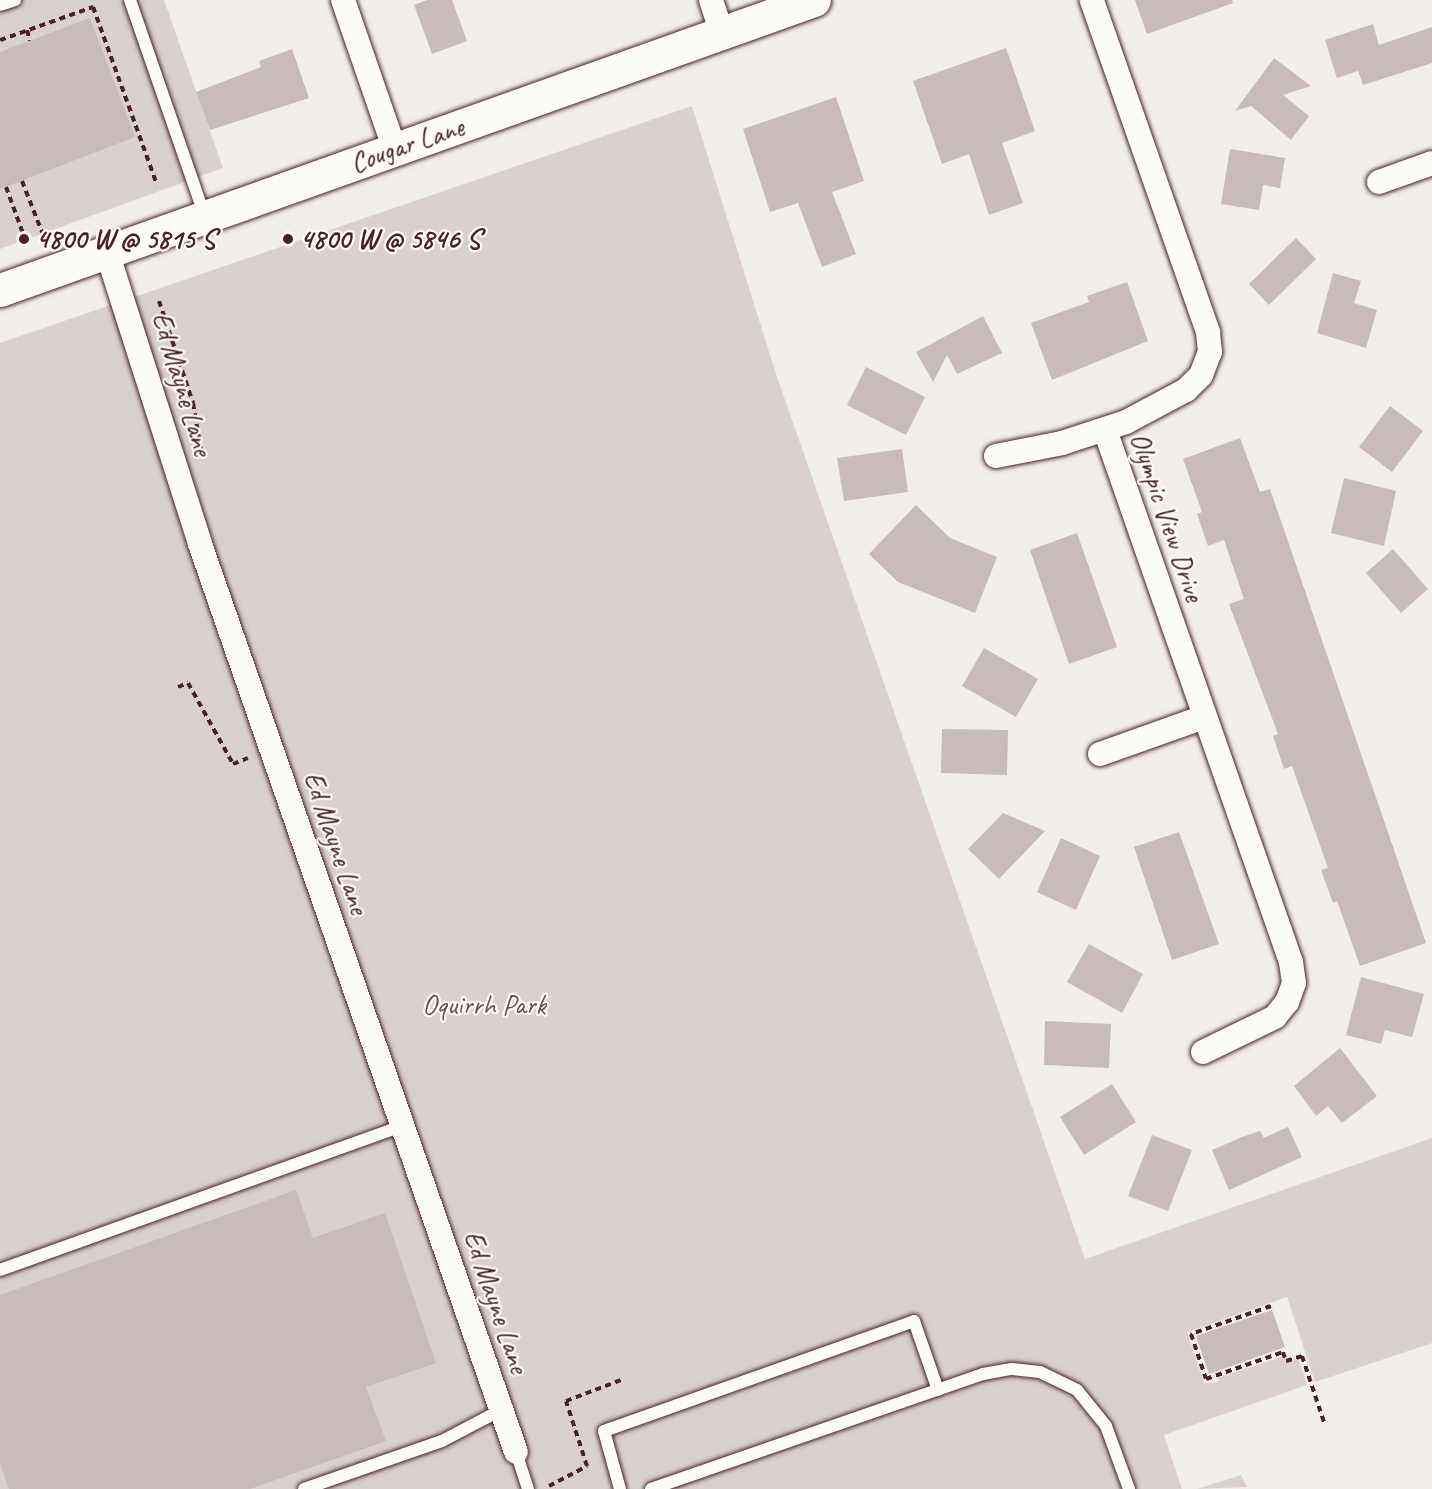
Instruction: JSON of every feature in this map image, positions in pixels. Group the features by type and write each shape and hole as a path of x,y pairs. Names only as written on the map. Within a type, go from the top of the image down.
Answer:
{"main road":[{"name":"Cougar Lane","path":"0,290 814,0"}],"street":[{"path":"343,0 395,150"},
{"path":"711,0 722,33"},
{"name":"Olympic View Drive","path":"1092,0 1208,332 1210,352 1201,375 1186,390 1105,430 1291,962 1294,983 1287,1002 1275,1017 1254,1030 1203,1052"},
{"path":"1379,182 1432,163"},
{"name":"Ed Mayne Lane","path":"107,252 200,544 516,1452"},
{"path":"996,456 1105,430"},
{"path":"1100,754 1204,717"}],"lane":[{"path":"0,5 15,0"},
{"path":"130,0 205,216"},
{"path":"0,1270 403,1126"},
{"path":"620,1489 604,1431 914,1321 938,1390"},
{"path":"651,1489 983,1374 1012,1369 1059,1380 1077,1390 1106,1426 1130,1489"},
{"path":"304,1489 442,1441 501,1410"},
{"path":"516,1452 528,1489"}],"path":[{"path":"0,40 93,7 116,78 156,182"},
{"path":"27,30 30,41"},
{"path":"22,181 42,232"},
{"path":"6,187 25,239"},
{"path":"159,301 193,403 203,462"},
{"path":"178,687 188,683 233,764 273,749"},
{"path":"1271,1306 1191,1334 1206,1379 1283,1352 1286,1361 1302,1356 1325,1425"},
{"path":"546,1475 549,1486 587,1466 566,1401 624,1379"}],"green space":[{"path":"0,0 164,0 223,168 0,249"},
{"name":"Oquirrh Park","path":"692,106 776,374 1085,1259 1432,1138 1432,1343 1315,1382 1287,1297 1187,1332 1204,1383 1219,1381 1218,1378 1284,1356 1286,1361 1298,1358 1307,1385 1164,1435 1182,1489 0,1489 0,343"},
{"path":"1241,1475 1247,1487 1197,1489"}],"building":[{"path":"427,0 452,0 467,41 432,54 414,5"},
{"path":"1135,0 1232,0 1233,3 1147,34"},
{"path":"90,18 135,137 0,189 0,52"},
{"path":"1373,24 1379,45 1432,27 1432,63 1363,85 1358,71 1337,78 1325,40"},
{"path":"1006,48 1035,131 1002,143 1023,203 989,215 969,154 942,164 913,81"},
{"path":"292,49 309,98 210,130 196,92 261,67 259,61"},
{"path":"1274,58 1311,86 1283,95 1309,116 1291,140 1251,106 1235,111"},
{"path":"836,97 864,181 832,192 856,254 822,267 798,203 770,212 743,129"},
{"path":"1230,149 1285,158 1280,188 1263,185 1259,210 1221,204"},
{"path":"1296,238 1316,259 1269,305 1249,284"},
{"path":"1333,273 1361,281 1354,303 1377,310 1366,348 1317,333"},
{"path":"1127,282 1148,341 1052,380 1031,323 1089,302 1087,296"},
{"path":"983,316 1002,353 957,374 947,355 933,382 916,352"},
{"path":"866,367 925,397 906,435 847,405"},
{"path":"1390,406 1423,431 1392,472 1359,447"},
{"path":"1240,438 1260,492 1270,489 1426,943 1360,966 1337,901 1333,903 1321,870 1328,868 1292,766 1284,769 1273,736 1278,734 1229,604 1244,599 1224,540 1208,546 1197,514 1202,512 1183,459"},
{"path":"902,449 908,492 844,501 837,458"},
{"path":"1344,478 1396,491 1384,546 1331,533"},
{"path":"916,505 950,538 997,557 975,613 898,582 869,554"},
{"path":"1077,533 1117,647 1069,664 1030,550"},
{"path":"1393,549 1428,589 1401,613 1366,573"},
{"path":"984,648 1038,679 1016,717 962,686"},
{"path":"942,729 1008,730 1007,775 941,773"},
{"path":"1003,813 1045,831 999,879 968,849"},
{"path":"1179,832 1219,944 1172,960 1134,847"},
{"path":"1061,838 1100,856 1076,910 1037,892"},
{"path":"1089,944 1143,974 1122,1013 1067,982"},
{"path":"1361,977 1424,994 1412,1037 1385,1030 1381,1044 1346,1035"},
{"path":"1045,1021 1111,1024 1109,1068 1044,1065"},
{"path":"1340,1048 1377,1096 1342,1123 1328,1106 1316,1116 1294,1086"},
{"path":"1112,1084 1136,1122 1084,1155 1060,1117"},
{"path":"1288,1127 1302,1157 1229,1190 1212,1150 1260,1131 1264,1138"},
{"path":"1152,1135 1192,1150 1168,1211 1128,1196"},
{"path":"296,1190 313,1238 385,1213 436,1363 366,1387 386,1441 250,1489 9,1489 0,1463 0,1295"},
{"path":"1272,1310 1285,1347 1209,1374 1196,1336"}],"place":[{"name":"4800 W @ 5815 S","path":"24,239"},
{"name":"4800 W @ 5846 S","path":"288,239"}]}
